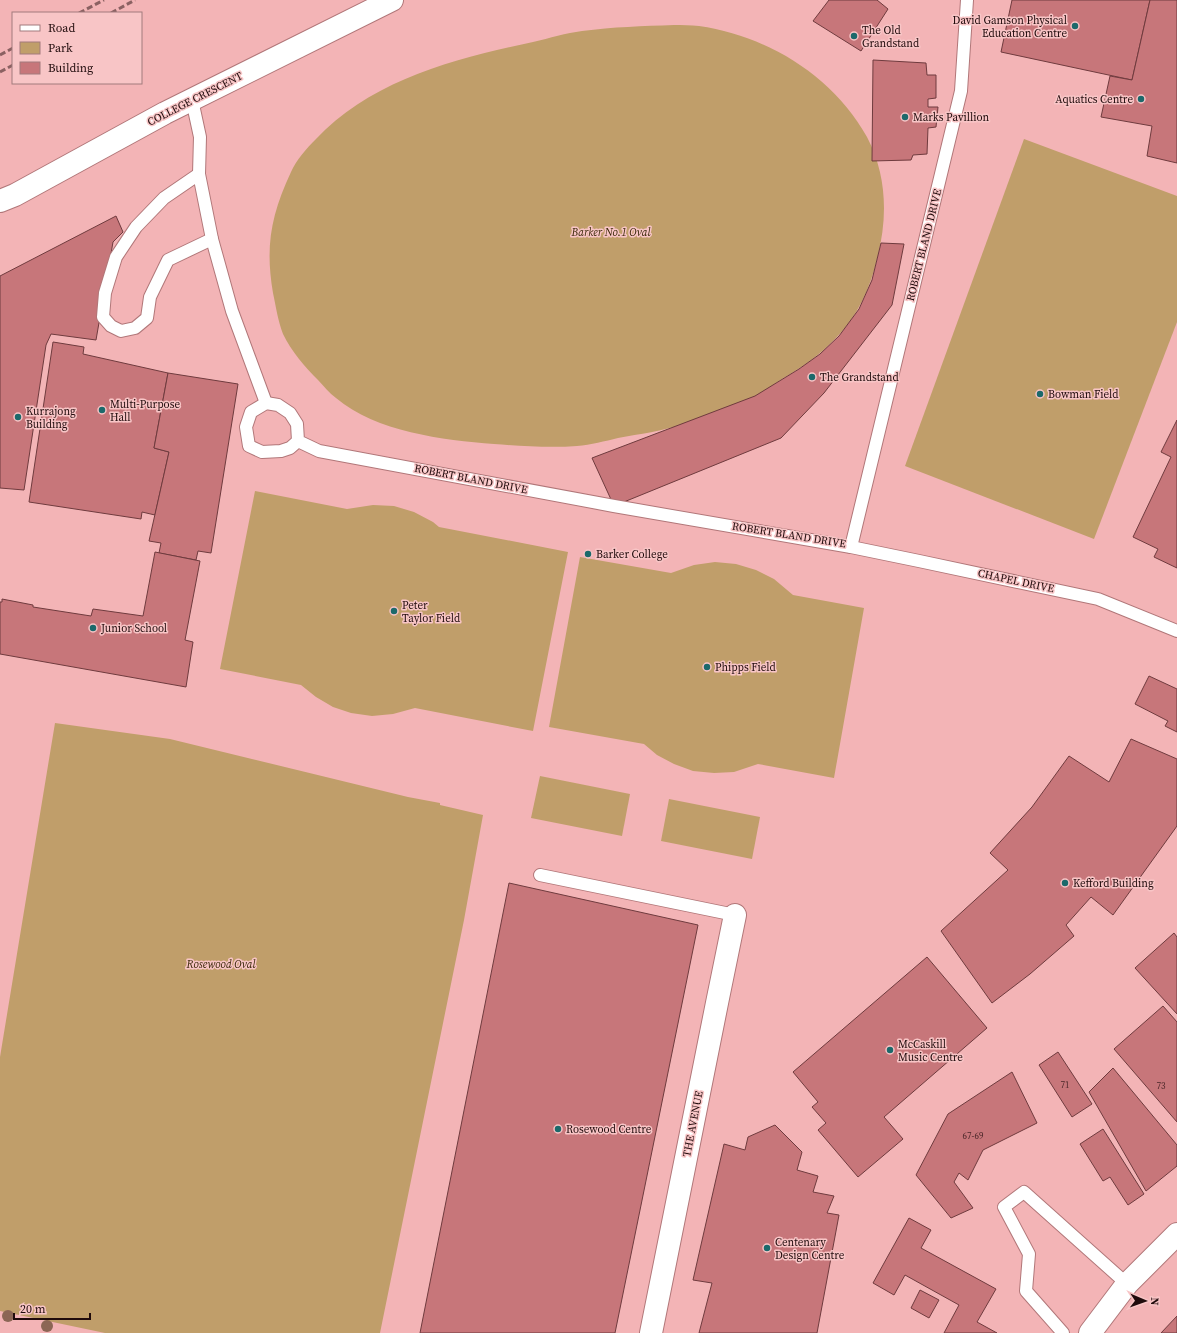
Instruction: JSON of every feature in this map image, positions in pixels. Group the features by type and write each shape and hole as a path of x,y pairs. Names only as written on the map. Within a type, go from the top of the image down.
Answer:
{"street":[{"name":"COLLEGE CRESCENT","path":"0,201 15,195 165,113 392,0"},
{"name":"THE AVENUE","path":"651,1333 735,915"},
{"path":"1090,1333 1127,1284 1177,1234"}],"lane":[{"name":"ROBERT BLAND DRIVE","path":"298,441 327,452 614,506 850,547 961,91 967,0"},
{"path":"192,100 200,137 199,174 212,239 232,311 266,403"},
{"path":"199,174 164,198 136,227 116,257 106,293 103,317 111,326 121,330 135,328 147,318 150,297 168,260 212,239"},
{"path":"266,403 278,405 290,413 297,424 298,441 290,448 281,451 262,452 250,446 246,427 251,412 266,403"},
{"name":"CHAPEL DRIVE","path":"850,547 1098,599 1177,631"},
{"path":"540,875 735,915"},
{"path":"1063,1333 1026,1291 1030,1254 1004,1207 1024,1192 1127,1284"}],"green space":[{"name":"Barker No.1 Oval","path":"674,25 699,26 725,31 774,49 796,62 836,95 853,115 867,137 874,151 882,181 884,212 881,244 871,281 862,302 850,321 835,339 810,361 754,397 684,424 598,443 582,445 556,447 515,445 432,437 370,419 352,410 331,394 308,370 290,347 283,334 273,293 270,260 270,245 274,217 284,188 293,167 316,139 338,119 362,101 417,74 445,64 564,34 617,28"},
{"name":"Bowman Field","path":"1024,139 1177,196 1177,322 1094,539 905,466"},
{"name":"Peter Taylor Field","path":"255,491 347,509 373,505 394,506 414,512 433,522 439,527 568,552 533,731 415,708 393,714 372,716 351,713 333,707 316,697 301,685 220,669"},
{"name":"Phipps Field","path":"580,557 671,573 694,565 715,562 736,564 756,570 774,579 793,595 864,608 834,778 758,764 734,772 714,773 693,771 674,764 657,755 644,744 549,727"},
{"name":"Rosewood Oval","path":"55,723 170,739 408,797 440,803 440,805 483,815 464,920 380,1333 105,1333 0,1311 0,1057"},
{"path":"540,776 630,794 622,836 531,818"},
{"path":"669,799 760,817 752,859 661,841"}],"building":[{"name":"The Old Grandstand","path":"829,0 877,0 888,9 861,51 813,21"},
{"name":"David Gamson Physical Education Centre","path":"1012,0 1150,0 1132,80 1001,52"},
{"name":"Aquatics Centre","path":"1150,0 1177,0 1177,163 1147,156 1152,126 1101,117 1110,76 1132,80"},
{"name":"Marks Pavillion","path":"873,60 926,63 927,75 936,75 936,98 928,99 928,107 938,107 936,127 928,128 927,154 913,155 911,160 872,161"},
{"name":"Kurrajong Building","path":"116,216 123,232 113,242 96,340 51,334 46,345 24,490 0,488 0,276"},
{"name":"The Grandstand","path":"881,243 904,244 892,305 824,393 781,438 614,506 592,458 755,396 799,369 820,354 839,336 859,309 872,280"},
{"name":"Multi-Purpose Hall","path":"53,342 84,347 83,354 168,373 154,448 169,452 155,515 142,512 141,519 29,502"},
{"path":"168,373 238,384 211,553 198,551 196,560 159,553 161,543 149,541 169,452 154,448"},
{"path":"1177,420 1177,568 1154,557 1158,549 1133,537 1171,457 1161,452"},
{"name":"Junior School","path":"155,552 200,561 185,640 193,642 186,687 0,654 0,602 2,602 2,599 33,605 33,607 91,616 93,609 143,616"},
{"path":"1149,676 1177,689 1177,732 1165,726 1168,721 1135,704"},
{"name":"Kefford Building","path":"1131,739 1177,759 1177,826 1113,915 1091,897 1066,925 1074,936 1030,974 992,1003 941,931 1008,870 990,853 1032,807 1069,756 1109,782"},
{"name":"Rosewood Centre","path":"509,883 698,925 615,1333 420,1333"},
{"path":"1174,933 1177,937 1177,1014 1135,968"},
{"name":"McCaskill Music Centre","path":"927,957 987,1028 884,1117 903,1139 858,1177 818,1130 826,1123 812,1107 818,1102 793,1072"},
{"path":"1163,1006 1177,1022 1177,1122 1114,1049"},
{"path":"1058,1052 1092,1104 1072,1117 1039,1065"},
{"path":"1113,1068 1177,1145 1177,1166 1146,1191 1089,1092"},
{"path":"1012,1072 1037,1123 983,1150 968,1180 959,1173 954,1182 973,1208 951,1218 916,1175 948,1114"},
{"name":"Centenary Design Centre","path":"775,1125 802,1152 797,1170 818,1176 813,1192 834,1196 827,1213 839,1215 817,1333 699,1333 712,1283 693,1280 724,1144 745,1150 748,1137"},
{"path":"1103,1129 1144,1194 1128,1205 1110,1177 1103,1181 1080,1144"},
{"path":"909,1218 931,1230 921,1248 996,1289 977,1322 997,1333 944,1333 959,1305 905,1275 894,1295 873,1283"},
{"path":"920,1290 939,1300 929,1318 911,1308"},
{"path":"1177,1316 1177,1333 1161,1333"}],"railway":[{"path":"81,12 104,0"},
{"path":"113,12 135,0"},
{"path":"0,55 12,49"},
{"path":"0,72 12,66"}],"place":[{"name":"David Gamson Physical Education Centre","path":"1075,26"},
{"name":"The Old Grandstand","path":"854,36"},
{"name":"Aquatics Centre","path":"1141,99"},
{"name":"Marks Pavillion","path":"905,117"},
{"name":"The Grandstand","path":"812,377"},
{"name":"Bowman Field","path":"1040,394"},
{"name":"Multi-Purpose Hall","path":"102,410"},
{"name":"Kurrajong Building","path":"18,417"},
{"name":"Barker College","path":"588,554"},
{"name":"Peter Taylor Field","path":"394,611"},
{"name":"Junior School","path":"93,628"},
{"name":"Phipps Field","path":"707,667"},
{"name":"Kefford Building","path":"1065,883"},
{"name":"McCaskill Music Centre","path":"890,1050"},
{"name":"Rosewood Centre","path":"558,1129"},
{"name":"Centenary Design Centre","path":"767,1248"}]}
